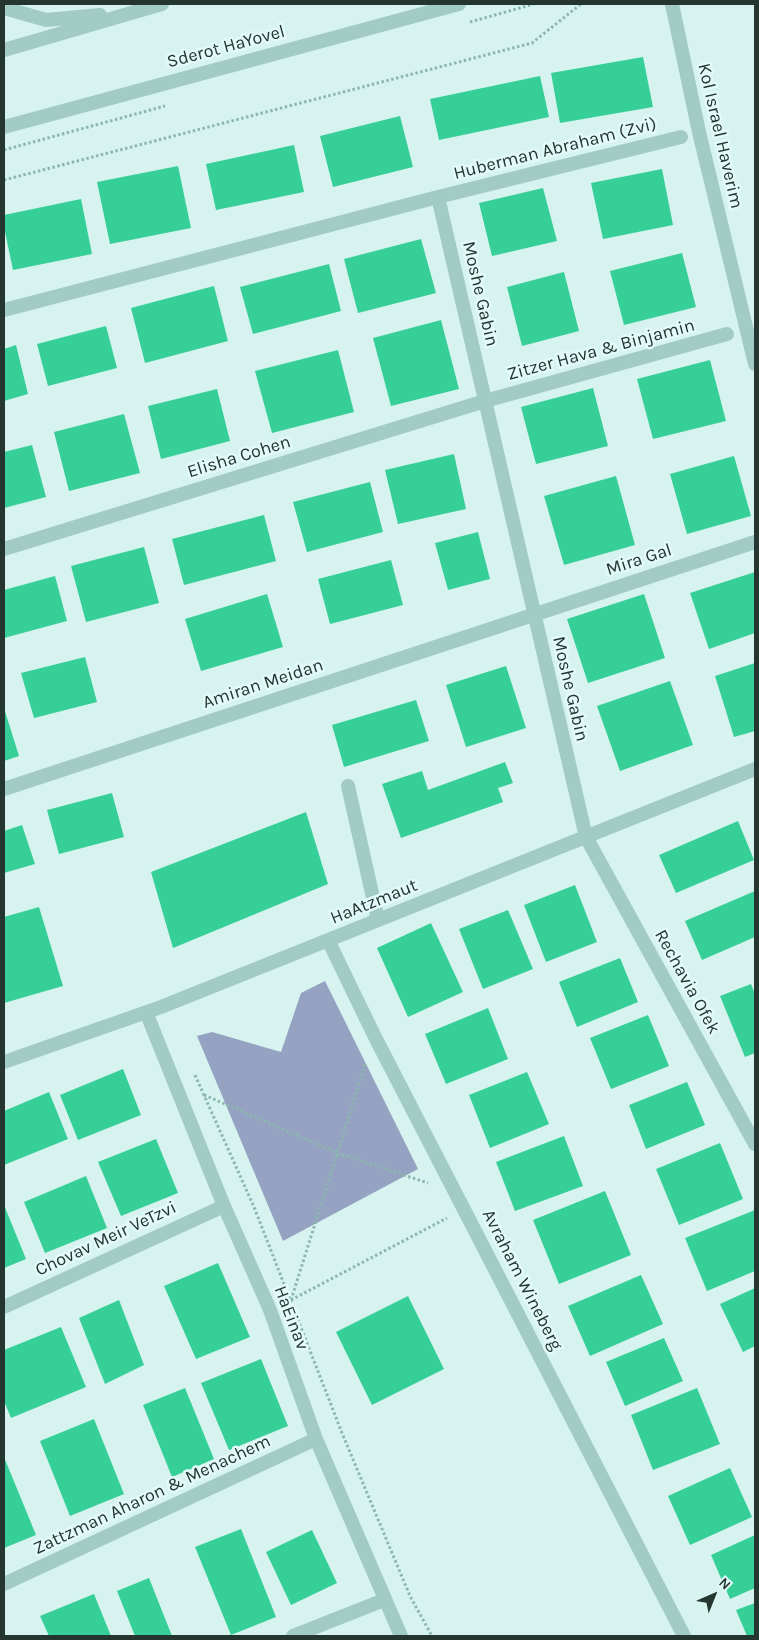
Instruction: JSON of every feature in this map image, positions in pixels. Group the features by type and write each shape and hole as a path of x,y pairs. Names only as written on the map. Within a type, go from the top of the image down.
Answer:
{"street":[{"path":"4,50 162,4"},
{"name":"Sderot HaYovel","path":"4,127 459,4"},
{"name":"Kol Israel Haverim","path":"672,4 699,132 755,364"},
{"path":"4,8 46,20 131,13"},
{"name":"Huberman Abraham (Zvi)","path":"438,197 681,136"},
{"path":"4,310 438,197"},
{"name":"Moshe Gabin","path":"438,197 586,837"},
{"name":"Zitzer Hava & Binjamin","path":"485,401 727,334"},
{"name":"Elisha Cohen","path":"4,549 485,401"},
{"name":"Mira Gal","path":"534,614 755,542"},
{"name":"Amiran Meidan","path":"4,789 534,614"},
{"name":"HaAtzmaut","path":"4,1062 146,1012 755,769"},
{"path":"348,786 378,920"},
{"name":"Rechavia Ofek","path":"586,837 755,1144"},
{"name":"Avraham Wineberg","path":"328,940 375,1037 684,1636"},
{"name":"HaEinav","path":"146,1012 224,1206 270,1310 316,1440 401,1636"},
{"name":"Chovav Meir VeTzvi","path":"4,1306 224,1206"},
{"name":"Zattzman Aharon & Menachem","path":"4,1584 316,1440"},
{"path":"294,1636 384,1600"}],"path":[{"path":"4,180 532,43 581,4"},
{"path":"291,1300 375,1037"},
{"path":"192,1070 254,1207 342,1433 410,1596 432,1636"},
{"path":"203,1094 337,1154 455,1192"},
{"path":"270,1310 464,1209"}],"shaded area":[{"path":"325,981 418,1169 283,1241 197,1036 212,1032 281,1052 301,993"}],"building":[{"path":"643,57 653,107 560,123 551,73"},
{"path":"540,76 549,117 439,140 430,99"},
{"path":"400,116 413,167 333,187 320,136"},
{"path":"294,145 304,192 216,210 206,164"},
{"path":"178,166 191,228 110,244 97,182"},
{"path":"662,169 673,225 603,239 591,183"},
{"path":"543,188 557,241 492,256 479,203"},
{"path":"81,199 92,254 13,270 4,227 4,215"},
{"path":"421,239 436,293 358,313 344,259"},
{"path":"682,253 696,307 624,325 610,271"},
{"path":"329,264 341,311 253,334 240,287"},
{"path":"564,272 579,331 522,346 507,287"},
{"path":"214,286 228,341 145,363 131,308"},
{"path":"441,320 459,389 391,406 373,338"},
{"path":"106,326 117,368 48,386 37,344"},
{"path":"16,345 28,394 4,401 4,349"},
{"path":"338,350 354,412 272,433 255,371"},
{"path":"710,360 726,421 653,439 637,379"},
{"path":"593,388 608,446 536,464 521,407"},
{"path":"217,389 230,441 161,459 148,406"},
{"path":"124,414 140,473 69,491 54,432"},
{"path":"32,445 46,497 4,508 4,452"},
{"path":"454,454 466,509 398,524 385,470"},
{"path":"734,456 751,516 687,534 670,474"},
{"path":"616,476 635,545 564,565 544,496"},
{"path":"370,482 383,532 307,552 293,502"},
{"path":"264,515 276,561 184,585 172,539"},
{"path":"478,532 490,579 448,590 435,543"},
{"path":"144,547 159,603 86,622 71,566"},
{"path":"391,560 403,605 330,624 318,579"},
{"path":"755,572 755,633 709,649 690,593"},
{"path":"55,576 67,621 4,638 4,590"},
{"path":"267,594 283,647 201,671 185,619"},
{"path":"644,594 665,658 588,683 567,619"},
{"path":"85,657 97,702 34,718 21,673"},
{"path":"755,663 755,731 734,737 715,676"},
{"path":"506,666 526,728 466,747 446,685"},
{"path":"670,681 693,745 620,771 597,706"},
{"path":"416,700 429,741 344,767 332,725"},
{"path":"4,708 19,756 4,761"},
{"path":"505,762 513,783 498,788 503,802 401,838 382,784 422,771 428,790"},
{"path":"112,793 124,837 59,854 47,810"},
{"path":"306,812 328,884 173,948 151,872"},
{"path":"738,821 754,860 676,893 659,855"},
{"path":"22,825 35,864 4,873 4,831"},
{"path":"575,885 597,942 546,962 524,905"},
{"path":"755,891 755,937 702,960 685,921"},
{"path":"39,907 63,986 4,1003 4,917"},
{"path":"508,910 533,969 483,989 459,929"},
{"path":"431,923 463,992 408,1017 377,948"},
{"path":"620,958 638,1002 577,1027 559,982"},
{"path":"751,984 755,994 755,1053 745,1057 720,996"},
{"path":"488,1008 508,1059 446,1084 425,1034"},
{"path":"648,1015 669,1066 611,1089 590,1038"},
{"path":"123,1069 141,1115 78,1140 60,1095"},
{"path":"527,1072 549,1124 490,1148 469,1095"},
{"path":"687,1082 705,1125 646,1149 629,1105"},
{"path":"49,1092 68,1139 4,1165 4,1111"},
{"path":"564,1136 583,1186 515,1211 496,1162"},
{"path":"156,1139 178,1193 121,1216 98,1162"},
{"path":"720,1143 743,1199 679,1225 656,1169"},
{"path":"86,1176 107,1228 45,1253 24,1202"},
{"path":"605,1191 631,1255 559,1284 533,1220"},
{"path":"4,1205 26,1259 4,1268"},
{"path":"755,1210 755,1271 707,1291 685,1238"},
{"path":"218,1263 250,1337 196,1359 164,1286"},
{"path":"641,1275 663,1324 590,1356 568,1306"},
{"path":"755,1288 755,1346 743,1352 720,1304"},
{"path":"408,1296 444,1369 372,1405 336,1332"},
{"path":"119,1300 144,1365 105,1384 79,1318"},
{"path":"61,1327 86,1387 11,1418 4,1401 4,1350"},
{"path":"664,1338 683,1381 625,1406 606,1362"},
{"path":"261,1359 288,1426 229,1450 201,1383"},
{"path":"185,1388 214,1459 172,1477 143,1405"},
{"path":"697,1388 720,1444 653,1470 631,1415"},
{"path":"94,1419 124,1494 70,1516 40,1441"},
{"path":"4,1457 36,1535 4,1548"},
{"path":"730,1468 752,1517 690,1545 668,1496"},
{"path":"241,1529 276,1617 231,1635 195,1547"},
{"path":"312,1530 337,1583 291,1605 266,1552"},
{"path":"755,1535 755,1588 730,1599 711,1555"},
{"path":"149,1578 172,1636 135,1636 117,1591"},
{"path":"94,1594 111,1636 49,1636 40,1616"},
{"path":"755,1603 755,1636 747,1636 736,1610"}]}
